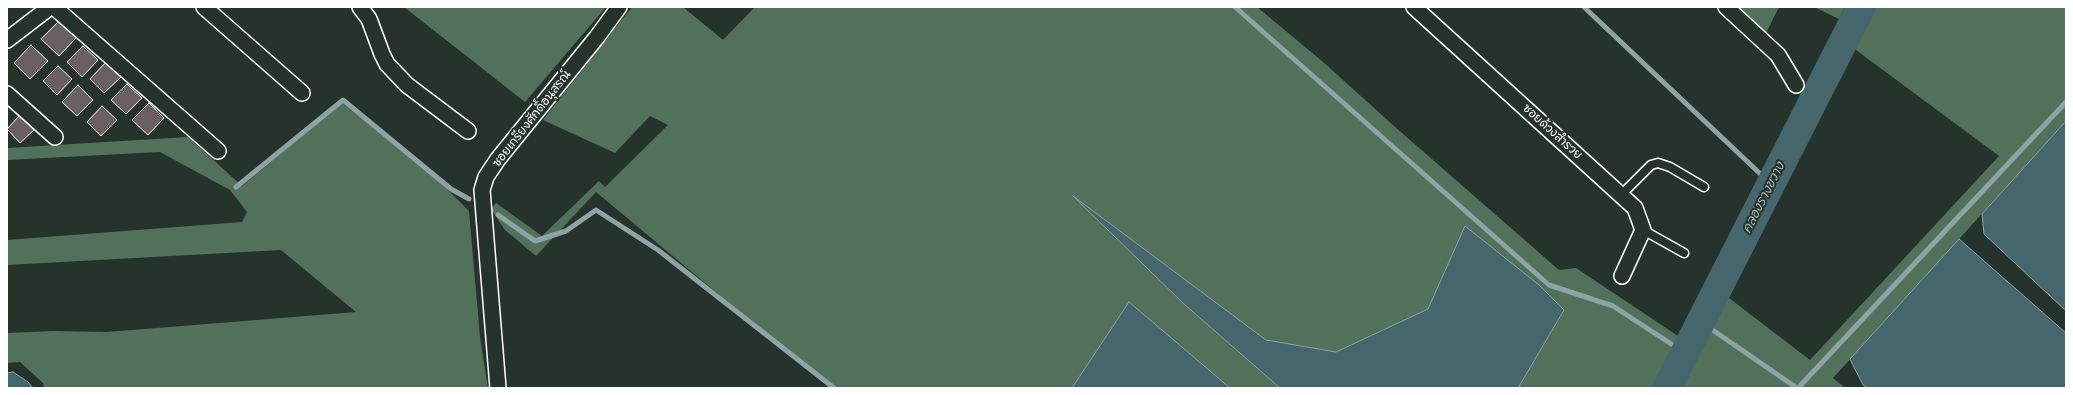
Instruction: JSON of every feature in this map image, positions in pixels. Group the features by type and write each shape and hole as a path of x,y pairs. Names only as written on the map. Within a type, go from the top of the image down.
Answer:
{"street":[{"path":"7,40 50,7"},
{"path":"54,7 218,151"},
{"path":"204,7 302,93"},
{"path":"360,7 369,20 387,64 407,84 468,131"},
{"name":"ซอยเกรียงศักดิ์อนุสรณ์","path":"498,388 482,190 486,177 498,159 597,37 619,7"},
{"name":"ซอยด้วงสำรวย","path":"1414,7 1635,208 1641,219 1643,230"},
{"path":"1726,7 1778,55 1796,85"},
{"path":"7,94 55,137"},
{"path":"1622,276 1643,230"}],"lane":[{"path":"1621,195 1652,165 1658,164 1670,167 1704,187"},
{"path":"1643,230 1684,253"}],"green space":[{"path":"404,7 606,7 525,102"},
{"path":"632,7 683,7 723,40 755,7 1257,7 1322,61 1559,270 1576,268 1681,338 1653,388 1518,388 1564,310 1465,226 1428,309 1336,352 1266,340 1077,199 1184,304 1280,388 1230,388 1129,302 1072,388 831,388 596,192 536,256 505,230 491,209 496,203 542,236 599,181 605,187 668,125 650,116 615,153 543,120"},
{"path":"1736,7 1779,7 1766,33"},
{"path":"1814,7 1845,7 1839,19"},
{"path":"1870,7 2066,7 2066,121 1833,378 1845,388 1678,388 1725,295 1810,360 1999,156 1852,47"},
{"path":"342,103 436,178 469,211 480,337 488,388 44,388 43,383 20,362 7,363 7,333 53,331 107,332 356,312 281,250 7,265 7,240 242,222 247,212 230,190 160,152 7,160 7,148 188,137 242,186"}],"water":[{"path":"2066,121 2066,311 1984,234 1982,214"},
{"path":"1073,196 1266,340 1336,352 1428,309 1465,226 1539,285 1564,310 1518,388 1280,388 1184,304"},
{"path":"1959,239 2066,333 2066,388 1868,388 1863,385 1850,359"},
{"path":"1129,302 1230,388 1072,388"},
{"path":"13,372 28,382 33,388 7,388 7,373"}],"building":[{"path":"60,20 77,37 59,56 41,39"},
{"path":"31,45 48,61 30,79 14,63"},
{"path":"83,46 98,60 82,77 67,62"},
{"path":"106,62 121,77 104,93 90,79"},
{"path":"58,66 72,79 57,95 43,81"},
{"path":"127,84 142,98 126,114 111,100"},
{"path":"78,85 93,100 77,116 62,102"},
{"path":"149,103 164,118 148,135 132,120"},
{"path":"102,106 117,120 101,136 87,122"},
{"path":"21,114 36,128 20,143 7,129"}],"waterway":[{"path":"1235,7 1549,285 1613,306 1685,353"},
{"path":"1584,7 1771,184"},
{"name":"คลองรางขวาง","path":"1667,388 1861,7"},
{"path":"236,187 343,100 451,189 469,199"},
{"path":"1798,388 2066,102"},
{"path":"498,215 535,241 566,231 596,210 658,250 834,388"},
{"path":"1701,322 1797,388"}]}
